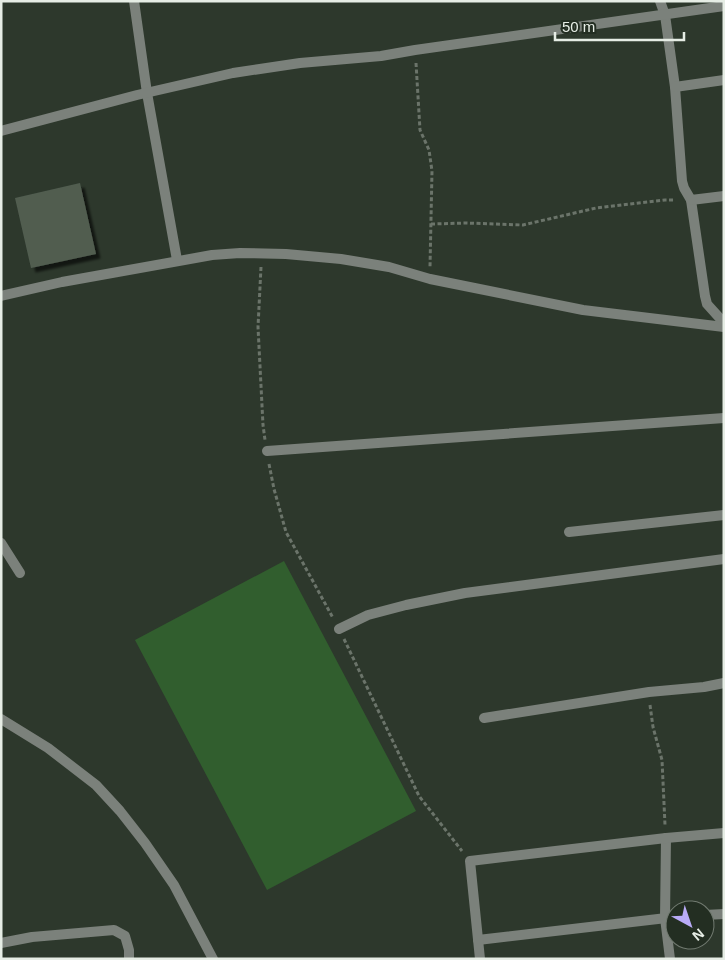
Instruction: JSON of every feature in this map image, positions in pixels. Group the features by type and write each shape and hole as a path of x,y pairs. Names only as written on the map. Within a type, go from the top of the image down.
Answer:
{"street":[{"path":"134,1 147,93 178,260"},
{"path":"660,1 665,15 675,87 682,181 691,200 706,304 724,325"},
{"path":"1,131 233,73 300,63 381,56 724,6"},
{"path":"675,87 724,80"},
{"path":"691,200 724,196"},
{"path":"1,296 62,282 178,260 240,253 286,254 341,259 389,267 430,279 583,310 724,325"},
{"path":"267,451 724,418"},
{"path":"569,532 724,515"},
{"path":"1,543 20,573"},
{"path":"339,629 368,615 465,593 724,559"},
{"path":"484,718 649,692 704,687 724,683"},
{"path":"1,719 48,748 96,785 120,811 145,842 174,885 213,959"},
{"path":"480,959 470,861 724,833"},
{"path":"666,838 669,900"},
{"path":"478,940 665,918"},
{"path":"1,943 32,937 114,930 125,936 129,950 128,959"}],"path":[{"path":"415,50 420,130 429,150 432,171 430,279"},
{"path":"431,224 523,225 596,208 665,200 691,200"},
{"path":"261,254 258,327 263,425 274,489 286,532 339,629 419,796 470,861"},
{"path":"649,692 653,727 662,760 666,838"}],"green space":[{"path":"284,561 416,811 267,890 135,640"}],"building":[{"path":"80,183 96,254 31,268 15,198"}]}
